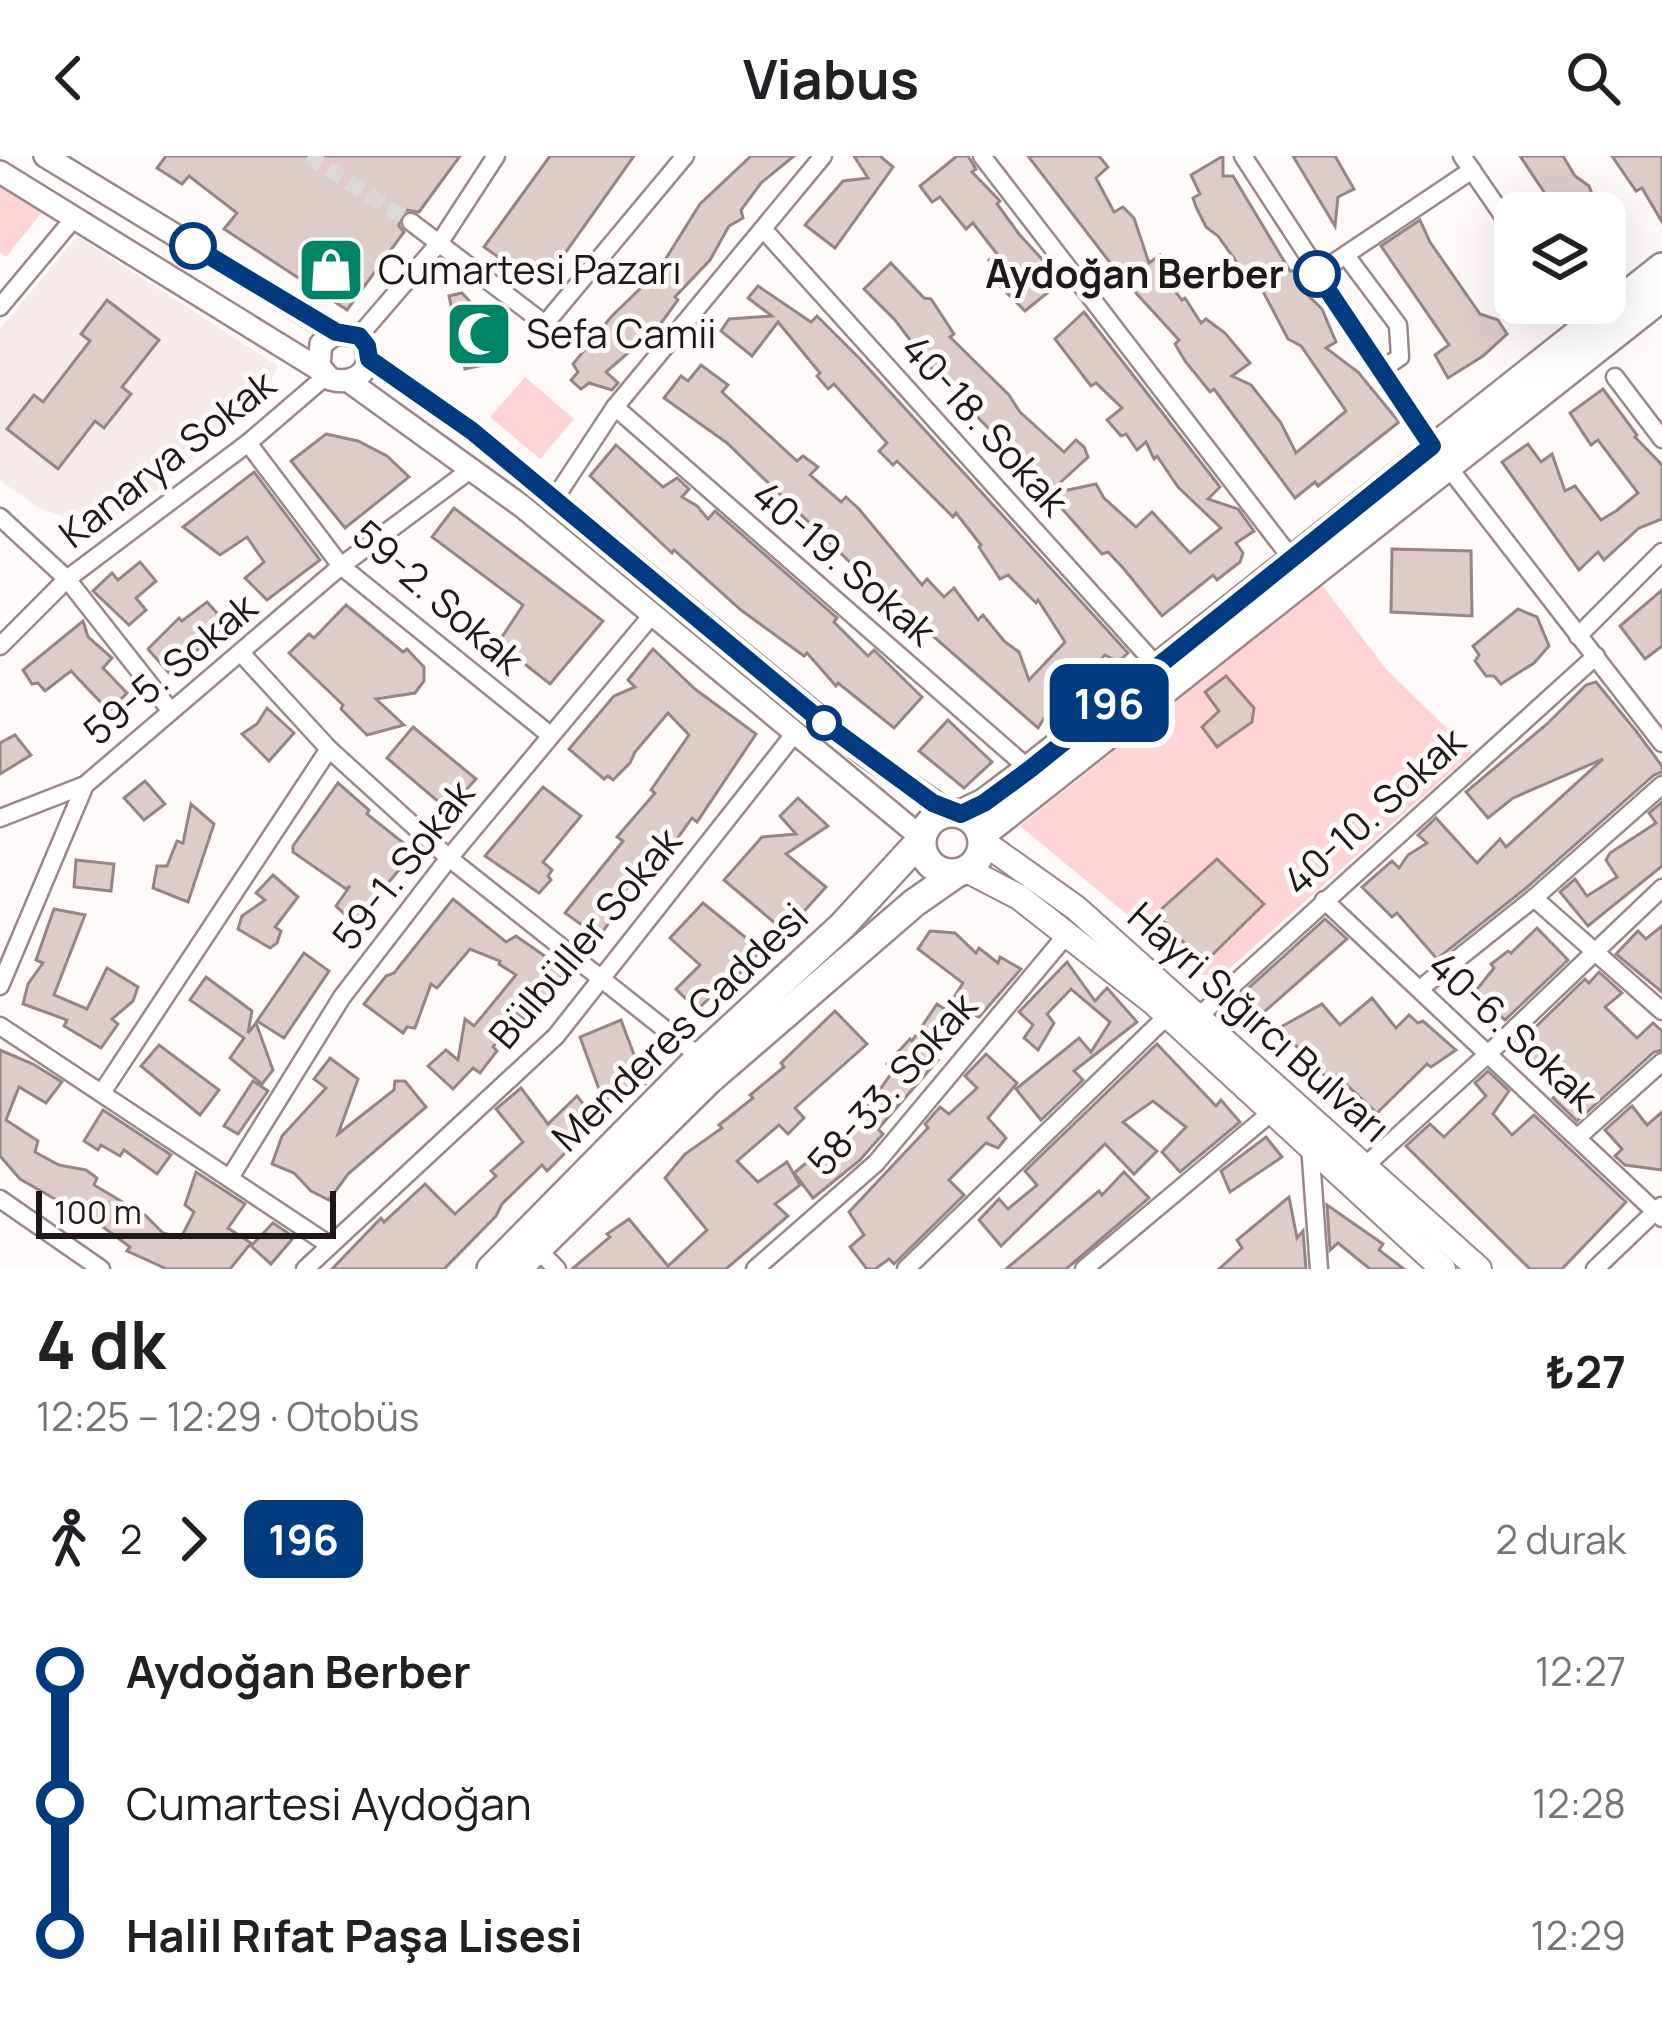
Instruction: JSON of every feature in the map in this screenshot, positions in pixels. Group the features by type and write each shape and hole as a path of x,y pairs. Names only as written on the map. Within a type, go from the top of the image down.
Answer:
{"main road":[{"path":"981,838 1441,456 1581,329 1662,267"},
{"path":"956,813 977,826 980,855 962,871 941,872 928,863 921,839 934,818 984,803 1292,559 1662,297"},
{"name":"Hayri Sığırcı Bulvarı","path":"981,838 1076,908 1479,1269"},
{"name":"Menderes Caddesi","path":"490,1269 700,1057 842,926 921,839"},
{"name":"Hayri Sığırcı Bulvarı","path":"962,871 1019,897 1068,933 1310,1144 1443,1269"},
{"name":"Menderes Caddesi","path":"537,1262 709,1080 899,915 962,871"}],"street":[{"path":"0,172 339,382 362,375 369,359 359,336 336,332 45,156"},
{"path":"359,336 440,242 496,156"},
{"path":"411,223 544,324 686,156"},
{"path":"555,498 615,407 824,156"},
{"path":"982,156 1292,559"},
{"path":"1243,156 1441,456 1662,743"},
{"path":"1317,274 1347,257 1467,163 1494,202"},
{"path":"0,307 75,217"},
{"name":"40-18. Sokak","path":"764,230 1156,665"},
{"path":"1347,257 1398,325 1400,357 1381,370"},
{"path":"1578,324 1581,329"},
{"path":"324,373 319,349 336,332"},
{"path":"369,359 472,431 820,720 956,813"},
{"name":"Kanarya Sokak","path":"0,646 68,579 248,442 324,373"},
{"path":"1615,376 1662,439"},
{"path":"350,382 523,507 921,839"},
{"name":"40-19. Sokak","path":"615,407 1029,770"},
{"name":"59-2. Sokak","path":"248,442 341,566 550,735"},
{"name":"59-5. Sokak","path":"0,986 86,785 341,566 470,470"},
{"path":"0,517 68,579 170,710"},
{"path":"1578,636 1662,552"},
{"name":"59-1. Sokak","path":"231,1176 342,997 449,858 652,615"},
{"path":"241,653 329,749 449,858 700,1057"},
{"name":"40-10. Sokak","path":"1199,1016 1595,656"},
{"name":"Bülbüller Sokak","path":"305,1269 556,1036 795,733"},
{"path":"104,1091 329,749"},
{"path":"0,818 86,785"},
{"path":"1420,988 1534,898 1662,785"},
{"path":"1366,1165 1490,1054 1662,888"},
{"path":"1534,898 1662,1011"},
{"name":"40-6. Sokak","path":"1324,900 1660,1212"},
{"name":"58-33. Sokak","path":"755,1269 876,1163 1068,933"},
{"path":"906,1269 1166,1017"},
{"path":"0,1026 328,1244"},
{"path":"1577,1138 1662,1062"},
{"path":"1084,1269 1273,1112"},
{"path":"1310,1144 1319,1269"},
{"path":"0,1199 101,1269"},
{"path":"1595,1269 1660,1212"}],"shaded area":[{"path":"0,173 50,202 6,257 0,252"},
{"path":"77,236 278,366 261,401 127,515 98,528 38,508 0,480 0,329"},
{"path":"525,377 574,419 540,459 490,417"},
{"path":"1322,585 1386,669 1472,753 1222,975 1200,975 1020,826"}],"building":[{"name":"Cumartesi Pazarı","path":"166,156 460,156 419,212 407,210 400,215 404,232 347,310 224,229 237,213 189,176 182,184 157,168"},
{"path":"550,156 634,156 541,287 484,247"},
{"path":"751,156 794,156 761,183 741,210 743,218 729,226 710,260 675,297 678,300 659,326 606,372 618,383 612,390 589,383 581,389 571,380 578,372 573,364 611,317 658,271 700,204"},
{"path":"854,156 880,156 893,167 835,248 805,225 843,181 868,178"},
{"path":"957,156 968,156 976,169 972,172 1062,281 1025,311 999,285 1005,280 989,260 997,254 973,223 966,229 940,197 932,202 920,186"},
{"path":"1028,156 1099,156 1108,167 1096,178 1114,212 1123,207 1134,218 1149,263 1160,255 1168,270 1162,275 1201,323 1206,319 1225,333 1250,363 1232,376 1251,385 1281,423 1296,453 1346,411 1301,346 1288,339 1258,282 1253,285 1218,236 1206,227 1196,207 1193,198 1200,194 1191,175 1223,156 1223,176 1233,176 1290,271 1296,271 1307,294 1322,309 1336,342 1326,348 1358,372 1399,422 1318,486 1315,482 1295,498 1214,389 1210,392 1185,361 1175,344 1179,340 1124,280 1121,283"},
{"path":"1293,156 1335,156 1354,189 1338,197 1335,226"},
{"path":"1520,156 1563,156 1591,192 1544,192"},
{"path":"1612,156 1662,156 1662,222 1642,188 1636,191"},
{"path":"1420,220 1480,314 1494,319 1507,334 1448,378 1435,355 1449,345 1381,246"},
{"path":"891,263 924,298 931,299 954,334 950,337 1020,412 1064,452 1076,440 1084,447 1088,457 1050,492 935,373 895,320 864,289"},
{"path":"758,286 811,322 817,316 1128,653 1118,662 1105,655 1063,698 1059,694 1038,728 918,623 893,593 857,569 727,443 664,398 681,376 688,381 701,365 728,385 722,392 797,461 803,456 818,467 810,475 841,502 846,497 859,509 922,585 927,579 944,597 954,588 978,620 983,615 1019,652 1029,680 1065,642 1038,600 1036,603 1008,575 1000,579 956,513 953,517 897,461 893,465 879,451 887,443 834,384 828,389 778,322 752,356 721,331 729,319 772,316 748,298"},
{"name":"Sefa Camii","path":"462,293 476,308 494,304 506,360 465,369 449,296"},
{"path":"107,300 159,340 122,387 131,394 104,428 95,421 58,469 7,429 34,395 43,402 90,341 81,334"},
{"path":"1084,312 1220,487 1208,499 1238,509 1254,531 1236,543 1243,553 1240,562 1217,580 1213,575 1162,616 1124,569 1108,552 1102,554 1049,494 1096,484 1104,498 1136,527 1152,512 1190,553 1221,528 1178,487 1146,442 1137,450 1126,434 1121,436 1107,420 1122,408 1096,383 1091,386 1055,339"},
{"path":"1603,389 1635,437 1662,465 1662,519 1639,528 1604,560 1598,552 1579,570 1502,462 1528,444 1541,462 1552,454 1565,491 1575,486 1601,520 1616,511 1638,493 1598,440 1591,445 1570,413"},
{"path":"326,434 358,441 387,456 409,477 345,528 291,461"},
{"path":"616,445 663,487 677,478 689,489 682,497 708,519 715,511 837,618 834,622 868,656 874,650 922,697 894,728 838,683 836,686 807,653 804,656 741,610 674,550 672,553 590,476"},
{"path":"254,472 320,560 267,600 245,578 264,562 247,537 220,555 183,527"},
{"path":"454,508 603,621 550,684 498,643 523,605 432,537"},
{"path":"1392,549 1471,551 1472,616 1391,612"},
{"path":"140,562 156,581 136,598 146,610 129,625 93,591 112,573 118,580"},
{"path":"1662,590 1662,646 1645,659 1620,626"},
{"path":"207,602 228,625 169,673 148,649 179,618 182,621"},
{"path":"346,605 424,667 424,681 415,693 376,699 404,725 367,735 289,653 309,634 314,638"},
{"path":"1518,609 1537,617 1549,646 1534,663 1501,684 1494,676 1486,676 1475,661 1479,655 1473,646"},
{"path":"83,621 88,637 112,658 103,668 127,693 109,711 71,671 45,691 38,683 32,684 23,670"},
{"path":"653,649 695,689 756,734 697,822 692,818 657,867 650,862 606,912 613,917 599,937 565,913 623,841 617,837 655,793 651,790 689,735 668,713 613,780 604,779 569,749 614,696 635,687 628,680"},
{"path":"1226,676 1254,708 1252,722 1217,747 1202,727 1219,711 1205,692"},
{"path":"1596,682 1662,772 1437,959 1397,913 1392,917 1362,887 1392,861 1399,868 1408,855 1427,843 1418,835 1436,818 1477,863 1500,839 1506,847 1603,759 1513,798 1488,818 1466,792 1586,685"},
{"path":"267,708 294,733 269,761 242,734 257,724"},
{"path":"948,720 992,762 964,788 919,751"},
{"path":"413,727 476,779 448,810 387,758"},
{"path":"15,735 31,755 0,774 0,743"},
{"path":"145,781 165,804 144,820 124,798"},
{"path":"338,783 411,849 405,863 354,923 336,906 350,886 346,889 293,852"},
{"path":"543,787 581,816 543,862 552,870 551,880 539,893 485,856"},
{"path":"798,798 828,826 786,854 826,887 788,929 782,929 724,880 762,837 796,834 780,816"},
{"path":"1662,802 1662,866 1588,926 1560,892 1575,879 1587,896 1617,877 1606,860 1610,853 1656,823 1649,813"},
{"path":"191,804 214,824 188,902 153,888 157,866 167,866 177,841 183,843"},
{"path":"1217,859 1264,904 1204,963 1156,914"},
{"path":"76,860 114,864 111,891 74,887"},
{"path":"273,875 298,897 275,927 281,931 270,948 238,929 242,916 265,900 256,893"},
{"path":"453,899 506,942 516,936 565,970 550,998 528,1022 517,1014 480,1073 473,1068 453,1089 428,1066 446,1050 458,1060 465,1019 474,1026 516,975 500,961 470,949 437,988 431,984 415,1028 407,1027 403,1033 364,1004"},
{"path":"703,903 761,950 726,989 722,986 697,1010 676,989 700,965 670,938"},
{"path":"54,909 85,915 54,995 87,1009 107,968 138,987 133,1001 112,1019 118,1024 101,1048 64,1026 67,1020 23,1004 28,984 43,963 36,960"},
{"path":"1325,919 1347,939 1263,1013 1242,994"},
{"path":"1662,926 1662,992 1616,954 1638,931 1646,939"},
{"path":"1537,928 1568,960 1505,1020 1474,993 1494,968 1491,964 1511,953"},
{"path":"930,931 955,933 976,953 979,948 998,963 1000,957 1021,969 979,1017 949,1005 963,983 918,949"},
{"path":"304,953 329,971 284,1038 257,1021"},
{"path":"1067,962 1095,1001 1107,988 1137,1022 1074,1071 1083,1080 1041,1120 1016,1089 1079,1038 1091,1052 1110,1022 1071,989 1047,1014 1054,1023 1038,1050 1024,1038 1033,1025 1019,1012"},
{"path":"1599,972 1622,993 1605,1007 1637,1038 1653,1023 1662,1031 1662,1050 1577,1121 1553,1098 1559,1093 1516,1046 1585,979 1589,983"},
{"path":"206,977 252,1011 248,1033 256,1023 273,1070 262,1084 230,1058 244,1038 190,1000"},
{"path":"1372,998 1396,1028 1409,1015 1456,1050 1431,1067 1427,1064 1377,1113 1337,1076 1325,1076 1279,1028 1322,1004 1340,1025"},
{"path":"937,1004 957,1017 938,1060 878,1129 883,1134 859,1161 813,1198 794,1173 817,1154 822,1161 847,1135 894,1070 887,1064 912,1041"},
{"path":"835,1011 867,1044 795,1108 804,1118 788,1134 779,1125 737,1161 758,1182 787,1162 800,1185 775,1204 788,1216 726,1269 572,1269 629,1219 668,1266 707,1230 665,1178 685,1154 753,1098 750,1095 784,1067 781,1063"},
{"path":"621,1020 645,1084 603,1100 580,1037"},
{"path":"1157,1044 1216,1106 1221,1100 1240,1122 1180,1172 1162,1152 1186,1127 1153,1101 1123,1122 1157,1151 1134,1174 1105,1144 1001,1246 979,1220 999,1199 1008,1209 1037,1185 1025,1171"},
{"path":"159,1045 219,1090 200,1115 141,1066"},
{"path":"0,1050 62,1082 46,1103 19,1087 6,1120 38,1141 35,1152 59,1165 86,1170 97,1178 94,1185 146,1216 163,1233 181,1238 194,1212 185,1205 196,1172 245,1204 228,1228 251,1243 230,1269 167,1269 127,1251 130,1247 91,1218 94,1213 20,1179 0,1156"},
{"path":"986,1054 1017,1083 988,1118 1006,1138 998,1148 986,1143 949,1180 964,1195 894,1264 889,1259 867,1269 850,1247 864,1235 849,1212 928,1128 925,1124 940,1107 949,1114 977,1088 965,1076"},
{"path":"330,1058 358,1079 338,1134 394,1090 395,1081 405,1081 426,1107 348,1174 329,1200 311,1191 294,1173 272,1164 282,1136 326,1088 314,1079"},
{"path":"1488,1071 1509,1091 1493,1114 1512,1135 1534,1115 1626,1202 1562,1269 1530,1269 1406,1146 1430,1124 1444,1137 1486,1096 1475,1083"},
{"path":"253,1081 268,1091 238,1134 224,1126"},
{"path":"521,1088 548,1124 577,1096 594,1118 565,1142 570,1148 547,1171 542,1165 502,1204 444,1269 332,1269 381,1218 384,1222 425,1184 455,1214 496,1176 491,1171 523,1142 496,1109"},
{"path":"1632,1106 1647,1125 1662,1112 1662,1170 1625,1165 1615,1156 1622,1149 1605,1130"},
{"path":"103,1110 171,1155 157,1174 124,1150 120,1156 84,1141"},
{"path":"1266,1137 1282,1157 1230,1192 1221,1171"},
{"path":"1124,1172 1149,1198 1066,1269 1006,1269 1099,1191 1102,1195"},
{"path":"1289,1197 1297,1238 1303,1231 1306,1269 1219,1269 1242,1248 1237,1240"},
{"path":"1327,1205 1383,1244 1379,1250 1404,1269 1370,1269 1338,1243 1330,1250"},
{"path":"273,1223 294,1237 271,1264 251,1246"}],"tunnel":[{"path":"308,156 411,222"}],"bus line":[{"name":"196","path":"193,246 336,332 359,336 369,359 472,431 820,720 916,791 950,813 961,814 1029,770 1432,446 1317,274"}],"place":[{"name":"Cumartesi Pazarı","path":"331,270"},
{"name":"Aydoğan Berber","path":"1317,274"},
{"name":"Sefa Camii","path":"479,334"}]}
